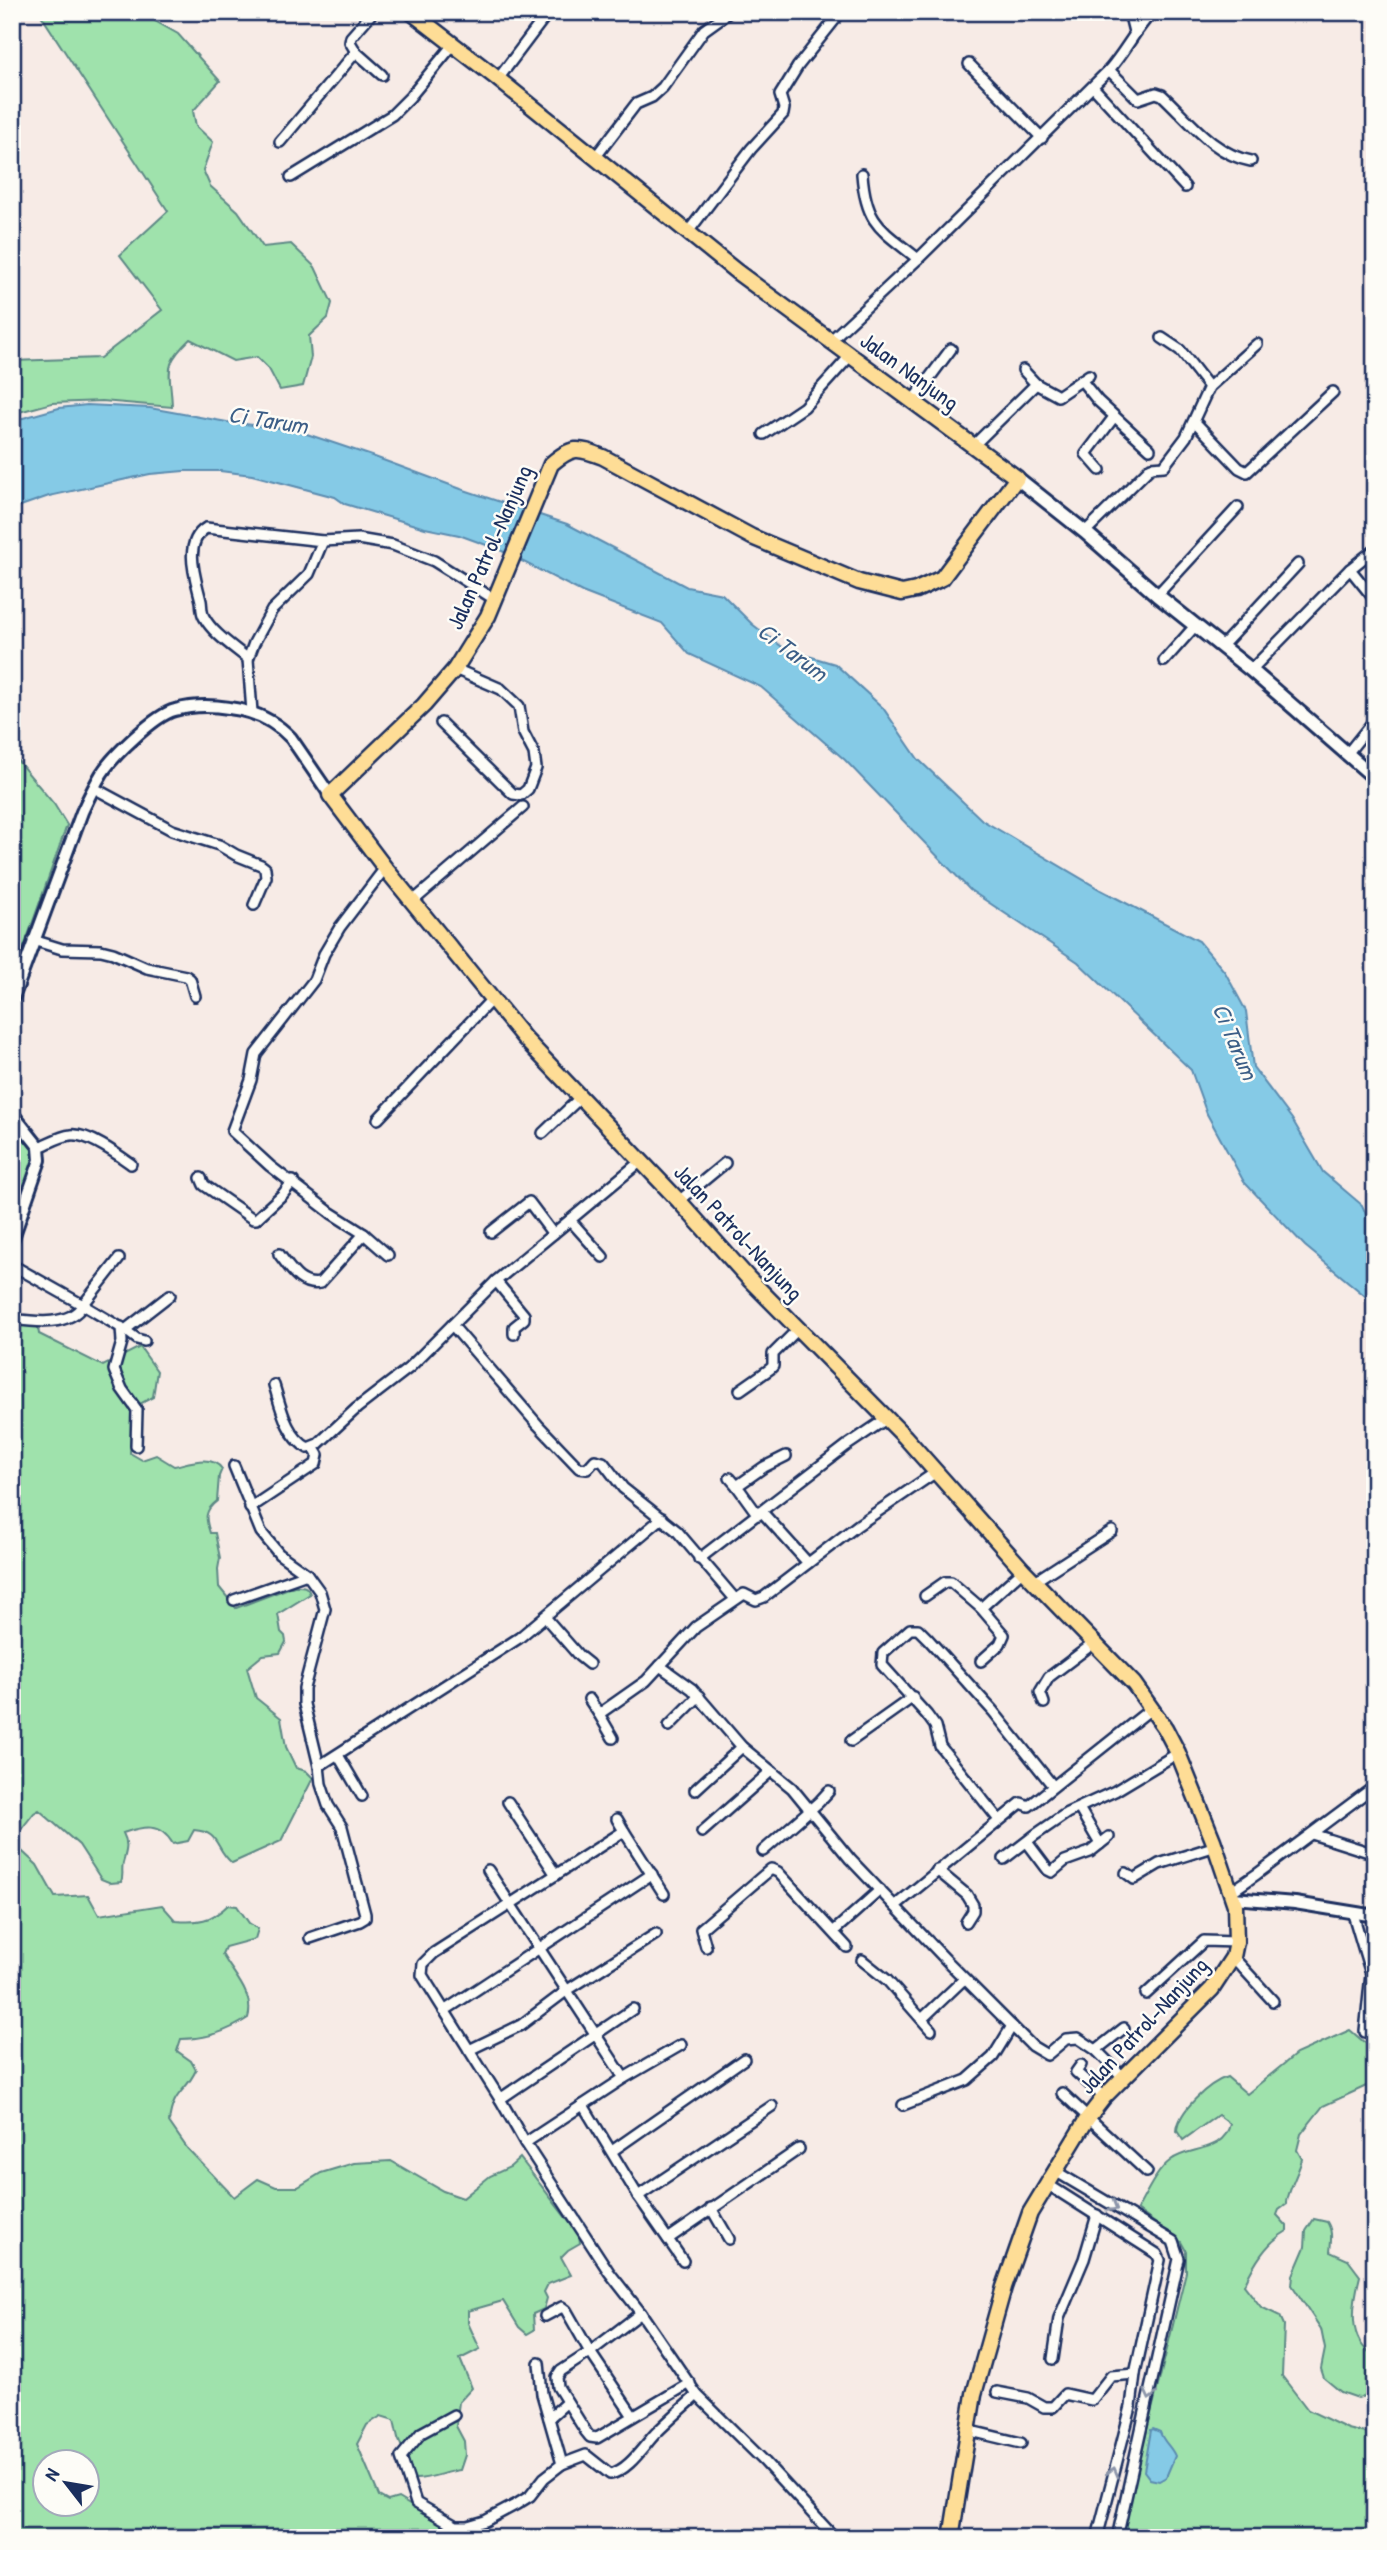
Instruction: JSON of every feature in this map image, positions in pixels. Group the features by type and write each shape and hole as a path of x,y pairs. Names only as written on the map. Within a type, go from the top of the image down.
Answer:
{"main road":[{"name":"Jalan Nanjung","path":"421,15 452,46 498,79 737,272 974,445 1085,532 1157,595 1251,670 1375,778"},
{"name":"Jalan Patrol-Nanjung","path":"951,2538 967,2430 990,2333 1030,2213 1087,2119 1104,2097 1212,1989 1234,1950 1232,1895 1216,1846 1178,1753 1152,1708 1134,1684 1023,1570 936,1472 749,1279 679,1200 524,1038 412,902 330,795 424,705 455,669 488,616 551,464 565,452 585,450 603,457 752,537 859,582 902,593 916,590 942,578 1017,478"}],"street":[{"path":"373,12 351,37 350,45 382,75"},
{"path":"594,159 636,104 652,97 663,87 704,30 729,12"},
{"path":"688,232 751,149 783,114 785,108 780,94 798,66 841,12"},
{"path":"1129,12 1134,32"},
{"path":"831,341 1109,71 1122,55 1134,32 1153,12"},
{"path":"498,79 547,14"},
{"path":"292,177 393,116 452,46"},
{"path":"280,142 356,52"},
{"path":"969,64 1042,138"},
{"path":"1109,71 1139,99 1156,93 1163,94 1213,144 1237,158 1251,161"},
{"path":"1093,87 1185,187"},
{"path":"862,174 866,204 871,216 879,228 918,259"},
{"path":"1162,338 1180,350 1209,387"},
{"path":"1085,532 1152,467 1164,466 1186,437 1209,387 1257,344"},
{"path":"913,400 951,349"},
{"path":"764,434 804,407 850,356"},
{"path":"1023,370 1036,384 1058,396 1085,377 1114,417 1150,449"},
{"path":"974,445 1036,384"},
{"path":"1194,421 1239,468 1247,472 1333,392"},
{"path":"1100,470 1086,454 1114,417"},
{"path":"1157,595 1238,507"},
{"path":"248,659 213,629 202,614 194,578 193,548 195,540 206,528 323,541 375,541 405,549 496,595"},
{"path":"252,712 248,659 261,626 272,610 309,574 323,541"},
{"path":"1251,670 1350,569 1375,549"},
{"path":"1221,647 1298,564"},
{"path":"1350,569 1375,600"},
{"path":"1164,661 1195,625"},
{"path":"441,723 513,794 524,793 528,789 537,768 523,732 519,706 501,689 455,669"},
{"path":"12,1001 82,812 94,788 104,771 138,735 162,716 173,710 192,706 214,706 252,712 283,730 330,795"},
{"path":"1347,754 1375,719"},
{"path":"94,788 172,831 219,845 261,865 265,868 266,877 254,905"},
{"path":"412,902 523,807"},
{"path":"385,868 340,927 324,954 314,980 256,1054 251,1080 232,1128 233,1133 249,1148 388,1255"},
{"path":"33,940 62,949 113,953 147,968 186,976 190,979 195,996"},
{"path":"378,1118 491,1000"},
{"path":"543,1133 581,1097"},
{"path":"12,1113 39,1147 40,1160 12,1241"},
{"path":"39,1147 66,1135 75,1134 109,1148 131,1164"},
{"path":"274,1385 285,1422 298,1441 308,1448 313,1447 357,1408 409,1368 496,1281 641,1161"},
{"path":"679,1200 724,1163"},
{"path":"201,1178 204,1185 253,1219 275,1203 293,1181"},
{"path":"491,1233 529,1202 553,1234"},
{"path":"570,1220 603,1257"},
{"path":"279,1254 304,1282 312,1285 320,1283 364,1234"},
{"path":"12,1319 33,1321 75,1315 119,1259"},
{"path":"12,1265 123,1328 136,1339 144,1341"},
{"path":"496,1281 524,1315 524,1320 514,1327 514,1334"},
{"path":"123,1328 170,1295"},
{"path":"452,1325 538,1425 579,1468 587,1469 599,1459 623,1488 677,1531 735,1599"},
{"path":"123,1328 114,1370 122,1389 137,1410 136,1446"},
{"path":"740,1390 773,1366 773,1354 798,1329"},
{"path":"699,1559 886,1419"},
{"path":"250,1508 316,1464 318,1455 313,1447"},
{"path":"737,1486 786,1455"},
{"path":"234,1466 261,1532 292,1565 307,1574 320,1592 325,1609 304,1688 304,1704 321,1784 328,1805 342,1827 365,1919 310,1938"},
{"path":"599,1714 646,1681 696,1627 744,1594 760,1599 858,1525 936,1472"},
{"path":"730,1478 808,1563"},
{"path":"319,1766 519,1637 662,1518"},
{"path":"1035,1581 1112,1531"},
{"path":"981,1608 1023,1570"},
{"path":"234,1600 307,1574"},
{"path":"925,1596 945,1582 951,1582 981,1608 1004,1634 1000,1644 981,1661"},
{"path":"544,1617 589,1664"},
{"path":"999,1820 940,1746 935,1726 913,1697 884,1668 881,1661 883,1653 908,1631 914,1628 928,1639 993,1711 1053,1786"},
{"path":"1044,1703 1040,1692 1049,1677 1094,1643"},
{"path":"660,1666 699,1696 742,1746 792,1788 808,1810 880,1890 1032,2046 1047,2055 1066,2039 1078,2038 1096,2050 1123,2077"},
{"path":"669,1726 699,1696"},
{"path":"851,1741 913,1697"},
{"path":"589,1699 613,1738"},
{"path":"895,1906 1021,1803 1029,1806 1152,1708"},
{"path":"695,1790 742,1746"},
{"path":"1004,1859 1057,1820 1115,1791 1178,1753"},
{"path":"338,1755 362,1796"},
{"path":"702,1832 771,1771"},
{"path":"1232,1895 1375,1786"},
{"path":"763,1851 829,1791"},
{"path":"508,1802 556,1875"},
{"path":"1079,1808 1100,1844"},
{"path":"617,1819 664,1894"},
{"path":"624,1831 434,1953 423,1964 423,1979 609,2272 641,2313 697,2395 764,2461 835,2538"},
{"path":"1312,1834 1375,1854"},
{"path":"1027,1842 1052,1872 1065,1861 1090,1852 1110,1837"},
{"path":"1126,1873 1134,1879 1159,1864 1216,1846"},
{"path":"706,1947 699,1931 771,1869 778,1872 847,1947"},
{"path":"488,1870 624,2078"},
{"path":"937,1870 970,1899 973,1911 966,1922"},
{"path":"444,2011 652,1874"},
{"path":"834,1931 880,1890"},
{"path":"1232,1895 1375,1916"},
{"path":"1353,1914 1371,1974 1365,2032"},
{"path":"469,2050 521,2025 566,1991 656,1934"},
{"path":"1146,1994 1203,1941 1234,1950 1273,2001"},
{"path":"862,1960 887,1980 931,2030"},
{"path":"911,2024 964,1979"},
{"path":"500,2099 633,2009"},
{"path":"904,2105 967,2080 993,2057 1012,2026"},
{"path":"1096,2050 1124,2028"},
{"path":"525,2143 624,2078 681,2045"},
{"path":"612,2151 744,2059"},
{"path":"1081,2065 1076,2072 1104,2097"},
{"path":"1062,2093 1147,2172"},
{"path":"583,2105 638,2196 683,2261"},
{"path":"638,2196 772,2106"},
{"path":"668,2239 799,2149"},
{"path":"1051,2177 1097,2215 1160,2257 1130,2407 1097,2538"},
{"path":"1051,2177 1173,2241 1177,2247 1179,2259 1117,2538"},
{"path":"711,2208 729,2239"},
{"path":"1053,2359 1058,2322 1084,2259 1097,2215"},
{"path":"545,2316 558,2308 566,2310 590,2352 633,2416"},
{"path":"641,2313 561,2371 557,2377 558,2387 590,2437 593,2439 690,2384"},
{"path":"539,2363 542,2394 562,2464"},
{"path":"998,2392 1028,2398 1044,2407 1053,2407 1065,2394 1092,2400 1111,2376 1135,2374"},
{"path":"454,2415 421,2433 401,2457 416,2503 456,2526 468,2526 485,2521 517,2504 530,2496 544,2478 562,2464 586,2455 606,2473 614,2474 630,2462 656,2433 697,2395"},
{"path":"550,2418 567,2402"},
{"path":"967,2430 1021,2443"}],"green space":[{"path":"39,12 148,12 155,21 178,34 220,81 193,111 196,126 213,142 203,170 210,186 238,211 263,247 291,244 315,267 332,303 328,318 309,336 311,357 303,386 280,390 269,369 257,357 233,361 190,339 171,363 172,407 102,401 52,403 12,414 12,361 100,358 162,310 120,255 168,211"},
{"path":"12,754 54,804 67,825 12,981"},
{"path":"12,1124 36,1154 35,1172 23,1189 12,1188"},
{"path":"12,1324 38,1327 39,1334 103,1366 140,1347 157,1371 153,1397 132,1408 130,1453 142,1460 156,1455 174,1466 206,1461 217,1464 222,1469 217,1501 210,1508 207,1519 210,1533 215,1533 220,1558 219,1587 236,1608 294,1586 308,1589 310,1594 278,1614 286,1642 280,1653 263,1655 247,1668 256,1698 281,1718 286,1747 296,1768 306,1771 313,1778 281,1841 232,1863 213,1837 203,1831 194,1830 188,1841 173,1844 157,1829 138,1829 123,1833 126,1848 122,1879 121,1882 111,1883 101,1879 79,1845 39,1810 12,1841"},
{"path":"12,1842 37,1865 55,1897 88,1895 99,1915 162,1905 176,1921 191,1922 210,1918 228,1905 237,1906 249,1923 258,1929 255,1939 225,1947 222,1954 246,1993 248,2018 216,2034 181,2039 177,2051 191,2061 196,2070 176,2098 169,2122 187,2148 234,2197 258,2179 276,2187 298,2187 321,2173 354,2163 391,2161 443,2191 463,2198 490,2176 510,2167 520,2158 579,2235 580,2243 561,2257 571,2275 548,2284 544,2292 547,2298 544,2309 533,2314 534,2330 527,2334 519,2327 503,2301 468,2311 468,2323 480,2349 460,2359 472,2388 459,2402 456,2426 464,2441 465,2455 460,2470 415,2479 398,2438 394,2420 381,2416 367,2425 357,2444 379,2496 388,2501 398,2498 465,2538 12,2538"},
{"path":"1350,2030 1364,2042 1375,2046 1375,2082 1323,2106 1301,2134 1297,2150 1302,2159 1287,2204 1277,2215 1287,2226 1287,2231 1261,2255 1244,2285 1261,2307 1280,2316 1284,2325 1282,2376 1308,2410 1348,2429 1375,2435 1375,2538 1125,2538 1123,2527 1186,2272 1186,2251 1181,2242 1137,2210 1156,2176 1171,2160 1213,2144 1221,2140 1226,2133 1230,2124 1218,2115 1183,2140 1177,2131 1183,2115 1204,2091 1227,2077 1247,2094 1296,2054"},
{"path":"1314,2219 1329,2225 1330,2252 1348,2260 1360,2276 1354,2320 1359,2341 1375,2356 1375,2393 1358,2398 1341,2392 1324,2378 1321,2369 1325,2349 1321,2329 1292,2285 1293,2275 1305,2247 1306,2231"}],"water":[{"name":"Ci Tarum","path":"87,405 150,408 227,422 295,430 372,456 567,524 687,587 722,594 752,624 785,649 835,664 883,708 918,759 982,820 1101,890 1199,941 1225,972 1246,1011 1253,1067 1292,1119 1323,1172 1362,1205 1375,1234 1375,1304 1305,1246 1244,1182 1207,1114 1191,1070 1078,962 970,890 845,760 761,687 689,654 662,623 582,592 500,550 459,535 425,528 345,504 335,497 252,475 220,471 150,474 49,496 12,509 12,421 59,408"},
{"path":"1153,2429 1160,2432 1175,2456 1166,2477 1159,2481 1150,2479 1144,2471"}]}
